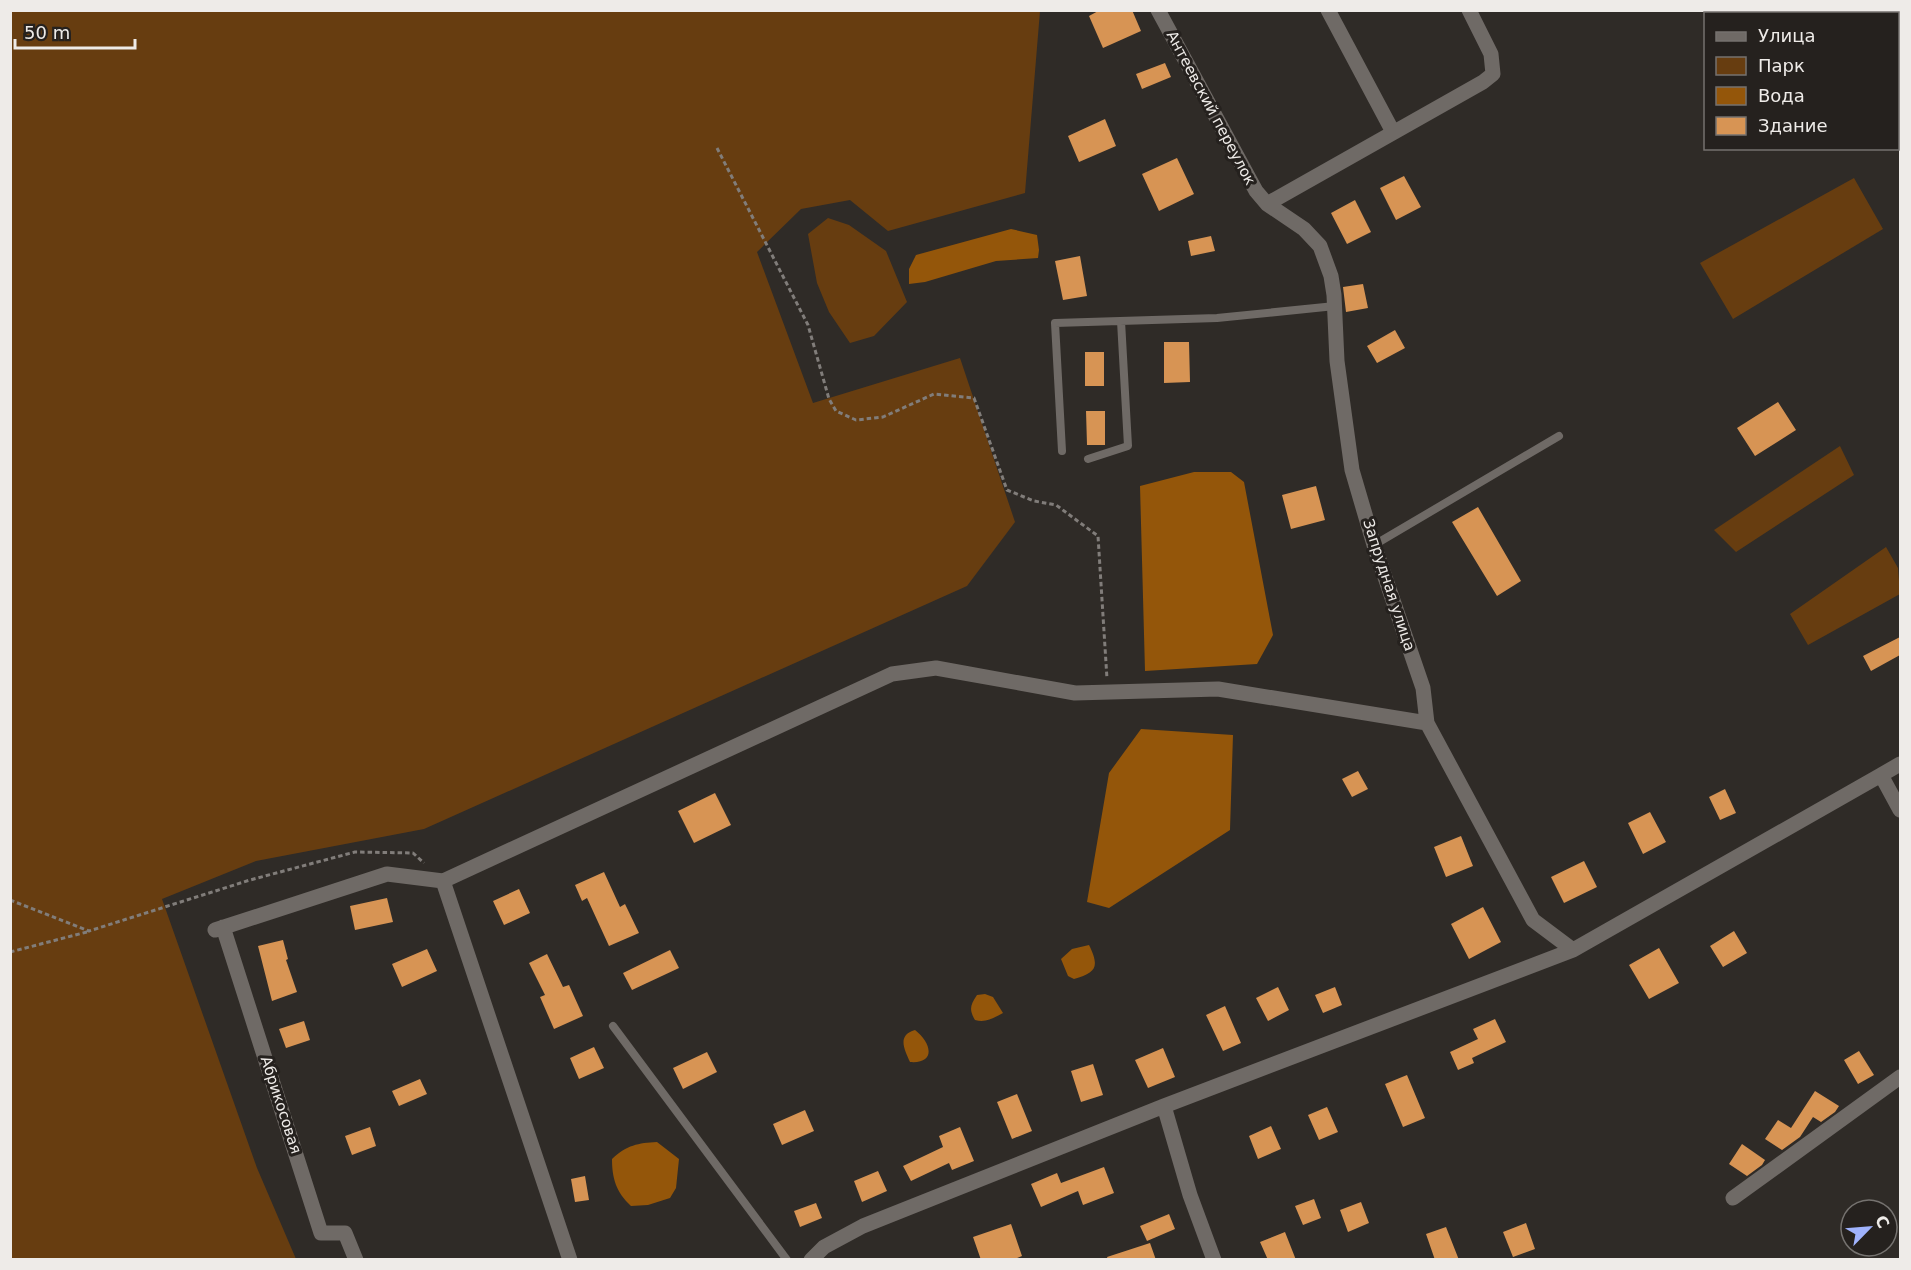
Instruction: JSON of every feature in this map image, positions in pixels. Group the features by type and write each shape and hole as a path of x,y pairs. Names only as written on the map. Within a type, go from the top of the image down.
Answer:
{"street":[{"name":"Антеевский переулок","path":"1158,10 1256,191 1267,204"},
{"path":"1328,10 1394,132"},
{"path":"1267,204 1483,82 1493,74 1491,54 1469,10"},
{"name":"Запрудная улица","path":"1267,204 1304,230 1320,246 1331,276 1335,306 1337,361 1352,470 1374,545 1424,688 1427,723 1533,920 1573,950"},
{"path":"570,1260 443,881 892,674 936,668 1075,693 1218,689 1427,723"},
{"path":"811,1260 824,1247 863,1227 1164,1106 1573,950 1900,764"},
{"path":"1881,775 1900,810"},
{"name":"Абрикосовая","path":"356,1260 345,1233 321,1233 218,928 387,873 443,881"},
{"path":"1732,1198 1900,1077"},
{"path":"1164,1106 1190,1196 1214,1260"}],"lane":[{"path":"1062,451 1055,323 1217,318 1335,306"},
{"path":"1088,459 1128,446 1121,321"},
{"path":"1374,545 1559,436"},
{"path":"613,1026 787,1260"}],"path":[{"path":"717,148 808,325 829,399 836,411 856,420 883,417 934,394 974,398 1007,490 1034,501 1056,505 1098,536 1108,692"},
{"path":"10,952 88,931 250,880 355,852 413,853 443,881"},
{"path":"10,900 88,931"}],"green space":[{"path":"10,11 1040,11 1025,193 888,231 850,200 801,209 757,252 813,403 960,358 1015,522 967,586 424,829 256,861 162,899 257,1168 296,1259 11,1259"},
{"path":"1854,178 1883,229 1733,319 1700,263"},
{"path":"828,218 849,225 886,251 907,302 874,336 850,343 829,312 817,283 808,234"},
{"path":"1840,446 1854,475 1736,552 1714,530"},
{"path":"1886,547 1898,568 1900,594 1808,645 1790,614"}],"water":[{"path":"1011,229 1037,235 1038,258 996,261 925,282 909,284 909,269 916,255"},
{"path":"1194,472 1231,472 1244,482 1273,635 1257,664 1145,671 1140,486"},
{"path":"1141,729 1233,735 1230,830 1109,908 1087,902 1109,773"},
{"path":"1089,945 1094,959 1094,968 1081,977 1074,979 1068,976 1061,959 1072,949"},
{"path":"985,994 993,997 1003,1013 986,1020 975,1020 971,1010 972,1005 977,995"},
{"path":"915,1030 925,1040 929,1051 924,1060 910,1062 903,1043 906,1035"},
{"path":"657,1142 679,1159 676,1188 670,1198 648,1205 631,1206 616,1184 612,1159 633,1146"}],"building":[{"path":"1100,10 1132,10 1141,31 1103,48 1089,16"},
{"path":"1165,63 1171,77 1142,89 1136,74"},
{"path":"1105,119 1116,146 1079,162 1068,136"},
{"path":"1177,158 1194,194 1159,211 1142,174"},
{"path":"1404,176 1421,207 1396,220 1380,188"},
{"path":"1355,200 1371,232 1347,244 1331,213"},
{"path":"1211,236 1215,251 1191,256 1188,241"},
{"path":"1080,256 1087,296 1063,300 1055,261"},
{"path":"1363,284 1368,308 1346,312 1343,287"},
{"path":"1395,330 1405,348 1377,363 1367,346"},
{"path":"1164,342 1189,342 1190,382 1164,383"},
{"path":"1085,352 1104,352 1104,386 1085,386"},
{"path":"1778,402 1796,430 1755,456 1737,428"},
{"path":"1086,411 1105,411 1105,445 1087,445"},
{"path":"1316,486 1325,520 1291,529 1282,495"},
{"path":"1478,507 1521,581 1497,596 1452,522"},
{"path":"1900,637 1900,655 1871,671 1863,656"},
{"path":"1358,771 1368,789 1352,797 1342,779"},
{"path":"1725,789 1736,813 1720,820 1709,797"},
{"path":"715,793 731,825 694,843 678,811"},
{"path":"1650,812 1666,842 1643,854 1628,823"},
{"path":"1461,836 1473,866 1446,877 1434,847"},
{"path":"1584,861 1597,887 1564,903 1551,877"},
{"path":"604,872 620,907 625,904 639,933 609,946 587,898 582,901 575,885"},
{"path":"519,889 530,913 504,925 493,901"},
{"path":"387,898 393,922 355,930 350,906"},
{"path":"1483,907 1501,942 1469,959 1451,924"},
{"path":"1734,931 1747,953 1723,967 1710,946"},
{"path":"283,940 288,959 286,960 297,992 272,1001 258,946"},
{"path":"1659,948 1679,983 1649,999 1629,965"},
{"path":"427,949 437,971 402,987 392,964"},
{"path":"670,950 679,968 632,990 623,973"},
{"path":"547,954 563,987 569,985 583,1016 554,1029 540,997 545,995 529,963"},
{"path":"1278,987 1289,1010 1268,1021 1256,998"},
{"path":"1335,987 1342,1005 1323,1013 1315,995"},
{"path":"1225,1006 1241,1043 1223,1051 1206,1015"},
{"path":"1495,1019 1506,1042 1472,1058 1474,1063 1458,1070 1450,1052 1478,1039 1473,1029"},
{"path":"304,1021 310,1040 286,1048 279,1029"},
{"path":"594,1047 604,1068 579,1079 570,1058"},
{"path":"1163,1048 1175,1077 1148,1088 1135,1060"},
{"path":"1859,1051 1874,1075 1858,1084 1844,1060"},
{"path":"707,1052 717,1072 683,1089 673,1068"},
{"path":"1093,1064 1103,1095 1081,1102 1071,1071"},
{"path":"1407,1075 1425,1118 1403,1127 1385,1084"},
{"path":"420,1079 427,1094 399,1106 392,1091"},
{"path":"1815,1091 1839,1106 1835,1112 1821,1122 1813,1117 1800,1137 1782,1150 1765,1139 1778,1120 1791,1128"},
{"path":"1017,1094 1032,1131 1012,1139 997,1102"},
{"path":"1327,1107 1338,1132 1319,1140 1308,1115"},
{"path":"805,1110 814,1131 782,1145 773,1124"},
{"path":"1271,1126 1281,1149 1258,1159 1249,1136"},
{"path":"370,1127 376,1146 352,1155 345,1136"},
{"path":"960,1127 974,1161 952,1170 949,1163 911,1181 903,1166 943,1147 939,1136"},
{"path":"1742,1144 1765,1160 1747,1176 1729,1164"},
{"path":"1104,1167 1114,1193 1083,1205 1078,1191 1041,1207 1031,1184 1057,1173 1061,1183"},
{"path":"878,1171 887,1191 862,1202 854,1181"},
{"path":"585,1176 589,1200 575,1202 571,1179"},
{"path":"1314,1199 1321,1218 1303,1225 1295,1206"},
{"path":"1361,1202 1369,1223 1348,1232 1340,1210"},
{"path":"816,1203 822,1218 800,1227 794,1211"},
{"path":"1169,1214 1175,1229 1147,1241 1140,1226"},
{"path":"1526,1223 1535,1249 1513,1257 1503,1232"},
{"path":"1011,1224 1022,1256 1012,1260 981,1260 973,1237"},
{"path":"1446,1227 1459,1260 1435,1260 1426,1234"},
{"path":"1285,1232 1296,1260 1268,1260 1260,1242"},
{"path":"1150,1243 1156,1260 1108,1260 1107,1257"}]}
